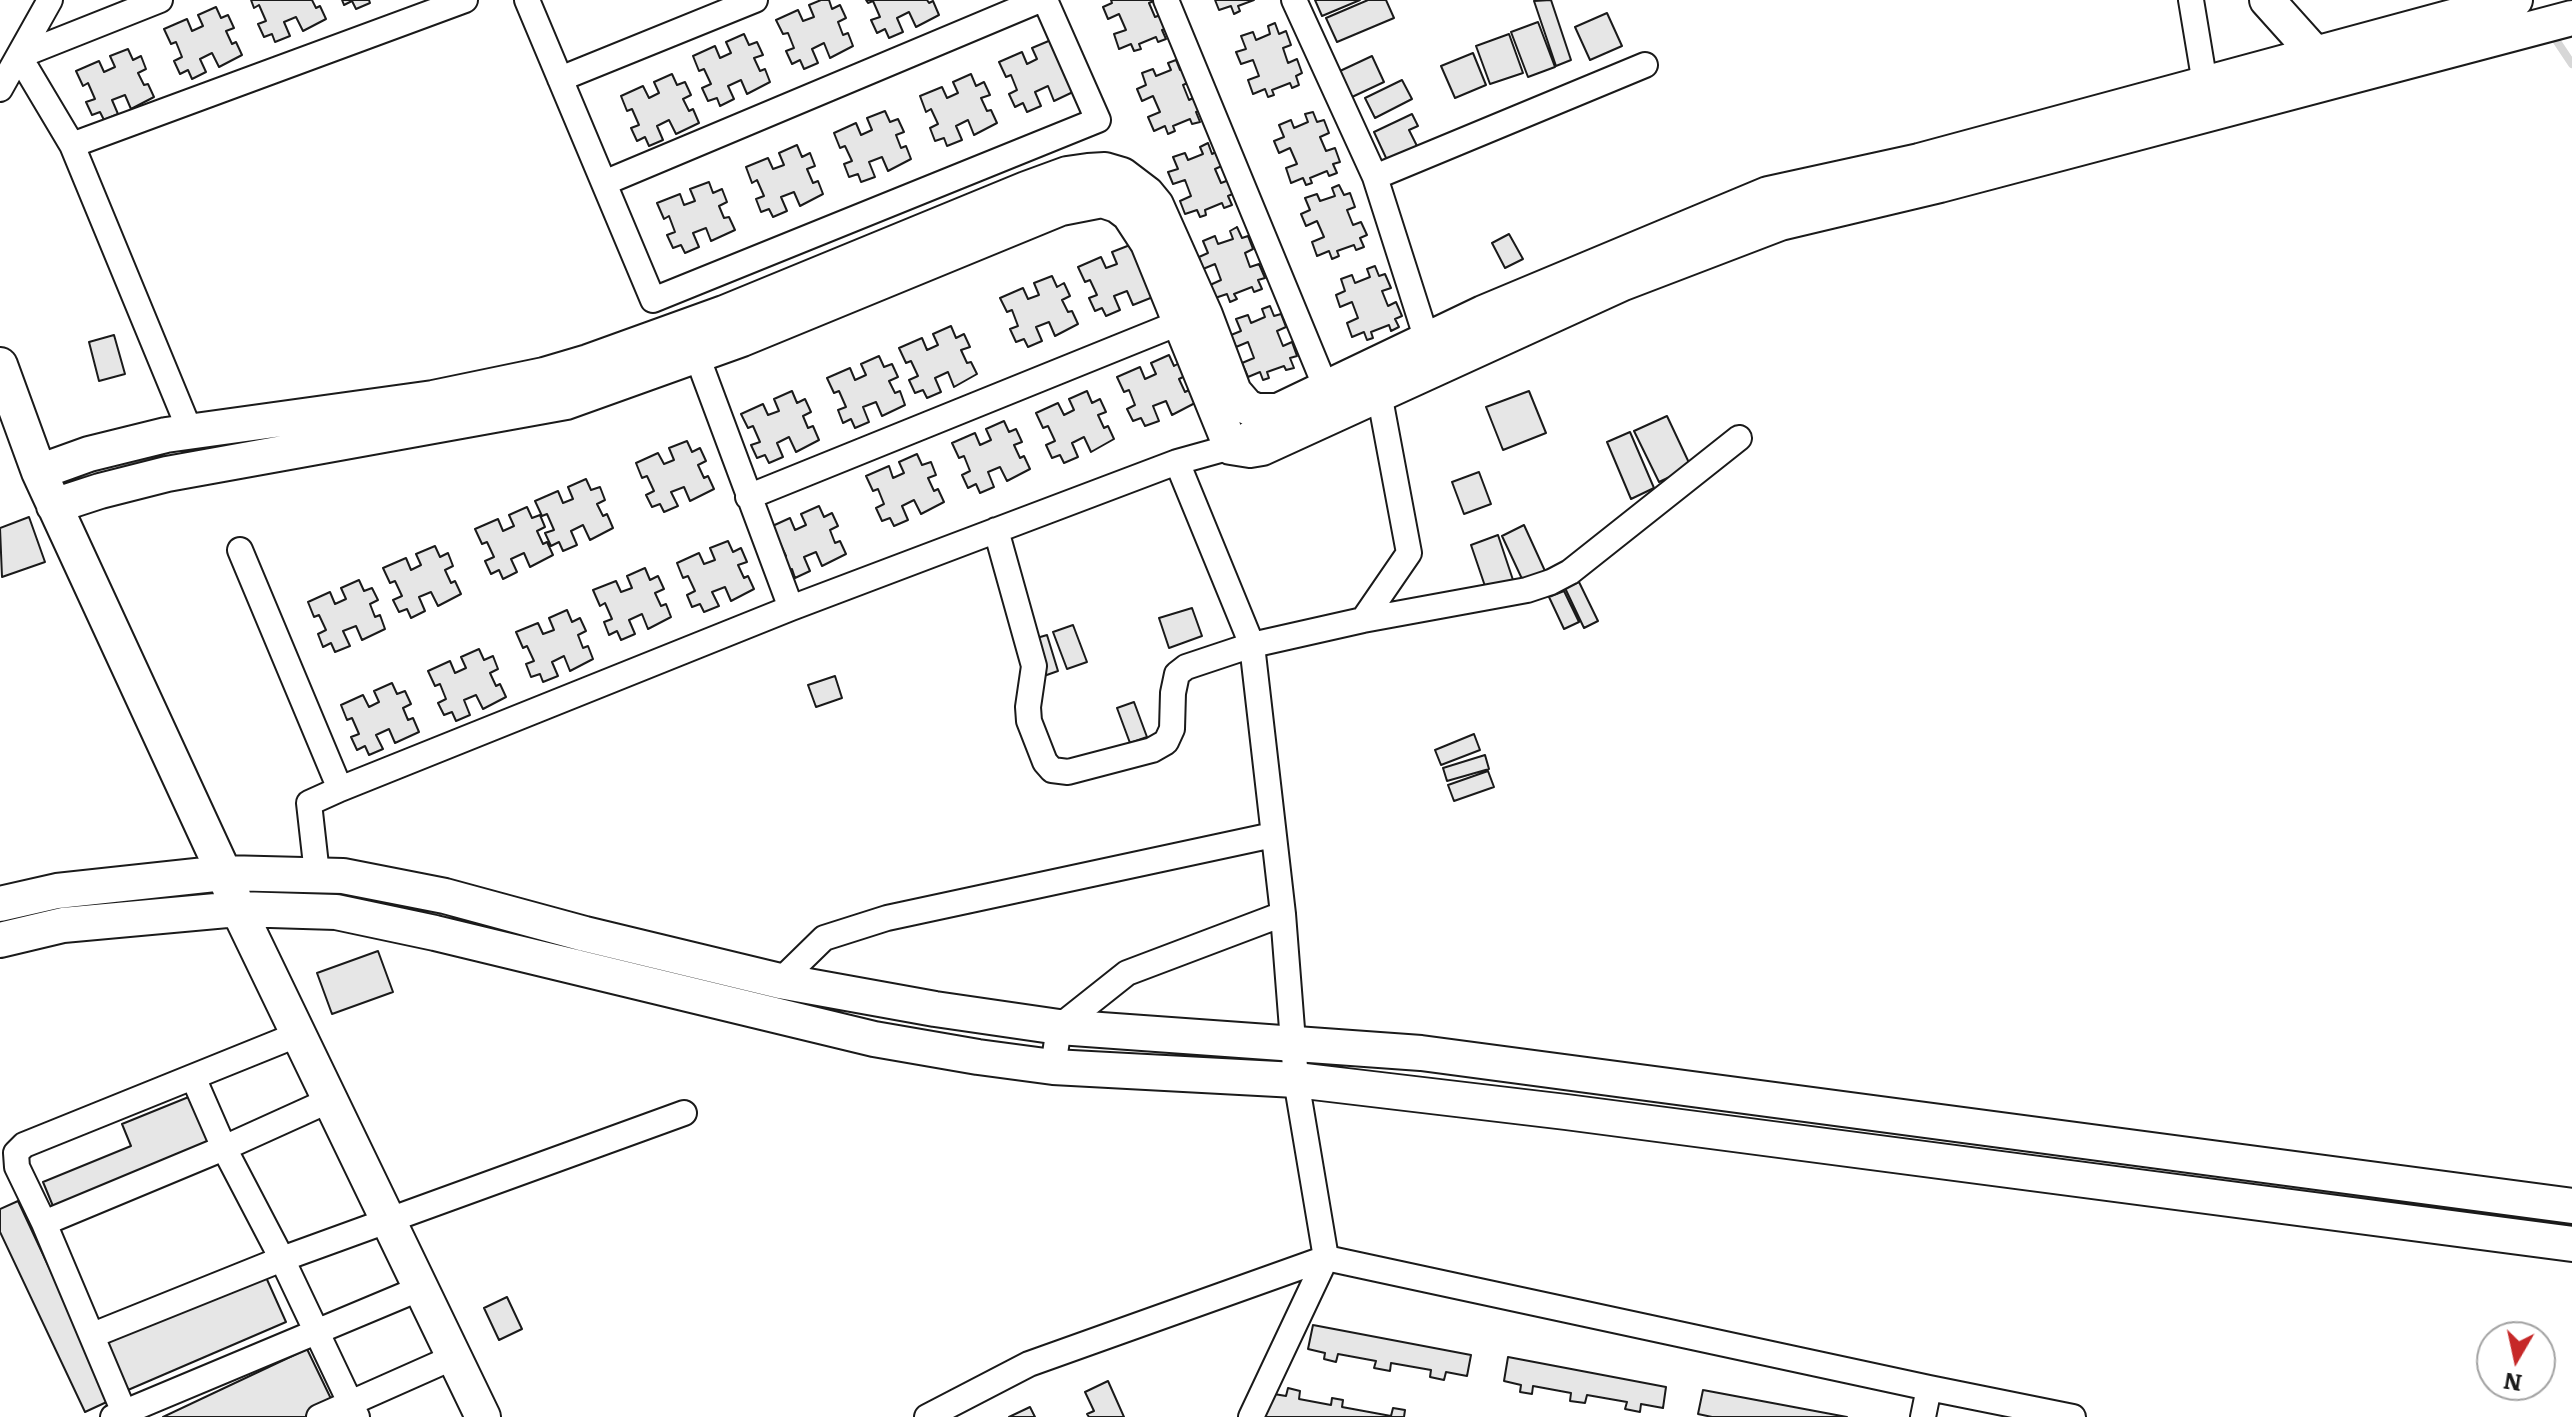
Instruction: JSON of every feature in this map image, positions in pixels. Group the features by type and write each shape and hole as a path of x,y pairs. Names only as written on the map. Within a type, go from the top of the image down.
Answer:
{"main road":[{"path":"2267,0 2338,80"},
{"path":"39,472 89,454 190,431 433,398 487,388 588,362 724,313 1067,174 1105,170 1135,183 1156,205 1239,400 1257,411 1278,411 1483,313 1768,194 2208,99 2338,80 2464,30 2515,0"},
{"path":"54,506 167,474 566,402 697,356 1061,208 1083,201 1102,200 1117,205 1129,214 1140,229 1231,447 1262,448 1623,283 1780,223 1940,185 2208,99 2317,54 2464,30 2572,18"},
{"path":"0,365 39,472 238,909 483,1417"},
{"path":"0,904 57,891 224,873 317,874 354,878 445,896 585,934 780,981 935,1009 1059,1027 1421,1053 2572,1206"},
{"path":"0,940 63,925 238,909 347,915 435,933 874,1039 1053,1067 1296,1080 1566,1112 2572,1244"}],"street":[{"path":"0,89 50,0"},
{"path":"19,56 160,0"},
{"path":"72,145 465,0"},
{"path":"527,0 667,333"},
{"path":"560,79 755,0"},
{"path":"604,183 1042,0 1098,120 653,300"},
{"path":"1166,0 1326,388"},
{"path":"1294,0 1375,177 1427,340"},
{"path":"2191,0 2208,99"},
{"path":"19,56 72,145 190,431"},
{"path":"1375,177 1645,65"},
{"path":"748,497 1181,322"},
{"path":"697,356 791,608"},
{"path":"1363,620 1409,553 1379,393"},
{"path":"317,874 309,803 791,608 1177,462 1231,447 1278,411"},
{"path":"996,530 1034,666 1029,721 1045,762 1052,770 1068,772 1152,750 1166,742 1172,729 1177,674 1186,667 1252,645 1363,620 1527,590 1551,582 1570,572 1739,438"},
{"path":"1177,462 1252,645 1283,914 1291,1042 1326,1258 1251,1417"},
{"path":"240,550 340,789"},
{"path":"780,981 824,938 887,918 1273,835"},
{"path":"347,915 354,878"},
{"path":"1053,1067 1059,1027 1127,973 1283,914"},
{"path":"299,1034 24,1145 16,1153 17,1167 93,1335 121,1415 421,1288"},
{"path":"193,1077 224,1148 282,1259 353,1409"},
{"path":"44,1223 330,1100"},
{"path":"93,1335 282,1259 684,1113"},
{"path":"1984,1167 1989,1130"},
{"path":"927,1417 954,1412 1029,1364 1326,1258 2073,1417"},
{"path":"319,1417 353,1409 454,1357"},
{"path":"1923,1417 1929,1388"}],"building":[{"path":"251,0 312,0 316,8 320,6 326,19 303,31 296,17 284,22 290,36 275,42 272,34 264,37 258,24 266,21 259,5 254,8"},
{"path":"342,0 369,0 370,3 356,9 352,1 344,5"},
{"path":"829,0 832,9 840,5 846,18 838,22 843,35 848,33 853,46 830,58 824,43 812,49 818,63 804,69 800,60 792,64 786,51 794,48 788,33 783,34 776,20 798,10 803,21 814,17 809,5"},
{"path":"866,0 933,1 939,15 916,27 909,12 897,18 903,32 889,38 885,29 877,33 871,20 880,17 873,1 868,3"},
{"path":"1111,0 1156,0 1149,3 1155,17 1163,14 1169,28 1162,30 1166,39 1158,42 1156,37 1139,44 1141,49 1134,51 1131,44 1119,49 1114,34 1126,30 1119,14 1108,19 1103,7 1112,3"},
{"path":"1215,0 1254,0 1238,6 1240,11 1234,14 1231,6 1219,10"},
{"path":"1315,0 1360,0 1322,16"},
{"path":"1368,0 1386,0 1394,18 1337,42 1326,18"},
{"path":"1551,0 1571,60 1556,66 1534,1"},
{"path":"216,7 221,18 228,15 234,28 226,31 242,55 219,67 212,53 200,59 206,72 192,79 188,70 180,74 174,61 182,57 176,42 171,44 164,29 187,19 192,31 203,26 198,15"},
{"path":"1607,13 1622,46 1590,60 1575,27"},
{"path":"1538,22 1555,67 1528,77 1511,32"},
{"path":"1275,23 1279,34 1286,31 1291,45 1283,48 1288,63 1297,59 1302,73 1296,76 1299,85 1292,88 1290,83 1272,90 1274,95 1268,97 1265,89 1253,94 1248,80 1259,76 1253,60 1241,64 1236,52 1246,49 1241,36 1253,32 1256,40 1270,34 1268,26"},
{"path":"744,34 749,45 757,42 763,55 754,58 760,71 765,69 770,82 747,94 741,80 728,86 734,99 720,106 717,98 708,101 702,88 711,84 704,69 699,71 693,56 715,46 720,58 731,53 726,42"},
{"path":"1509,34 1523,73 1490,84 1476,46"},
{"path":"1051,40 1073,92 1054,101 1048,86 1035,92 1041,106 1027,112 1023,103 1015,107 1009,94 1017,90 1011,75 1006,77 999,62 1022,52 1027,64 1037,59 1032,48"},
{"path":"128,49 133,60 141,56 146,69 138,73 154,97 131,109 125,95 112,100 118,114 104,120 100,112 92,115 86,102 95,99 88,83 83,86 76,71 99,61 104,72 115,67 110,56"},
{"path":"1473,53 1486,85 1455,98 1441,66"},
{"path":"1372,56 1384,82 1352,97 1340,71"},
{"path":"1176,60 1180,70 1186,68 1192,81 1183,85 1189,100 1197,96 1203,110 1196,112 1200,122 1192,124 1190,119 1173,126 1175,131 1168,134 1165,126 1154,131 1148,117 1160,112 1153,96 1142,101 1137,89 1146,85 1142,73 1153,69 1156,76 1171,70 1168,63"},
{"path":"672,74 677,85 685,82 691,95 683,99 689,111 693,109 699,123 676,134 669,120 657,126 663,140 649,146 645,137 637,141 631,128 639,125 632,109 627,111 621,96 643,86 649,98 659,93 654,82"},
{"path":"971,74 976,86 984,82 990,95 981,98 997,123 974,135 968,120 956,126 962,140 947,146 944,138 935,141 930,128 938,124 931,109 926,112 920,96 942,87 947,98 958,93 953,82"},
{"path":"1402,80 1412,99 1375,118 1365,98"},
{"path":"885,111 890,122 898,119 904,132 896,135 901,148 906,146 911,159 888,171 882,157 869,162 875,177 861,182 858,174 849,177 844,164 852,161 845,146 840,148 834,133 856,123 861,135 872,130 867,118"},
{"path":"1313,112 1317,122 1324,120 1329,133 1320,137 1326,151 1335,148 1340,162 1333,164 1337,173 1329,176 1327,171 1310,178 1312,183 1306,185 1303,178 1291,183 1286,168 1297,164 1290,148 1279,153 1274,141 1284,137 1279,125 1291,120 1294,128 1308,122 1305,114"},
{"path":"1412,114 1418,126 1409,130 1417,146 1387,160 1374,132"},
{"path":"1208,143 1212,154 1218,151 1224,165 1215,169 1221,183 1229,180 1235,193 1228,196 1232,205 1224,208 1222,203 1205,210 1206,215 1200,217 1197,210 1185,214 1180,201 1191,196 1185,180 1173,184 1168,172 1178,169 1173,157 1185,153 1188,160 1203,154 1200,147"},
{"path":"797,145 802,157 810,153 815,166 807,169 813,183 818,181 823,194 800,206 794,192 781,197 787,211 773,217 769,209 761,212 756,199 764,196 757,180 752,183 746,167 768,158 773,169 784,165 779,153"},
{"path":"709,182 713,193 722,189 727,202 719,206 724,218 729,217 735,230 711,241 706,228 693,233 699,247 685,253 681,245 673,248 667,235 675,232 669,216 664,219 657,203 680,194 684,205 695,201 690,189"},
{"path":"1339,185 1344,195 1350,193 1355,207 1347,210 1353,225 1361,222 1367,235 1360,238 1364,247 1356,250 1354,245 1337,251 1339,256 1332,259 1329,251 1317,256 1312,242 1324,237 1317,221 1306,226 1301,214 1310,210 1305,198 1317,194 1320,201 1335,196 1332,188"},
{"path":"1237,227 1242,238 1248,236 1253,249 1245,253 1250,267 1259,264 1265,278 1258,280 1262,289 1254,292 1252,287 1234,294 1237,299 1230,302 1227,294 1215,298 1210,285 1221,280 1215,264 1203,269 1199,257 1208,253 1203,241 1215,236 1218,244 1233,239 1230,231"},
{"path":"1509,234 1523,259 1505,268 1492,243"},
{"path":"1130,245 1135,256 1143,252 1153,297 1133,305 1127,291 1114,296 1120,310 1106,316 1102,308 1095,311 1089,298 1097,295 1090,280 1085,282 1078,267 1101,257 1106,268 1117,264 1112,252"},
{"path":"1375,266 1379,276 1385,274 1391,288 1382,291 1388,306 1396,302 1402,316 1395,319 1399,327 1391,331 1389,325 1371,332 1373,338 1367,340 1364,332 1352,337 1347,323 1358,318 1352,302 1340,307 1336,295 1345,291 1341,279 1352,275 1355,283 1370,277 1367,269"},
{"path":"1052,276 1057,287 1064,283 1070,296 1062,300 1078,324 1055,336 1049,322 1036,327 1042,341 1028,347 1024,339 1016,342 1010,329 1018,326 1012,310 1007,312 1000,298 1023,288 1028,299 1039,295 1034,283"},
{"path":"1270,306 1274,316 1281,314 1286,327 1277,331 1283,346 1292,342 1297,356 1290,358 1294,368 1286,370 1284,366 1267,372 1269,378 1263,380 1260,372 1248,377 1242,363 1254,358 1248,342 1236,347 1231,335 1241,331 1236,319 1248,315 1251,323 1265,317 1262,309"},
{"path":"951,326 956,338 964,334 970,347 961,350 977,374 954,387 948,372 935,378 941,392 927,398 923,390 915,393 909,380 918,376 911,361 906,363 899,348 922,338 927,350 938,345 933,334"},
{"path":"114,335 125,374 99,381 89,342"},
{"path":"1169,355 1174,366 1181,362 1187,375 1179,379 1195,403 1172,415 1166,401 1153,406 1159,421 1145,426 1141,418 1133,421 1127,409 1135,405 1129,390 1124,392 1117,377 1140,367 1145,379 1156,374 1151,363"},
{"path":"879,356 884,367 892,364 898,377 889,381 895,393 900,391 905,405 882,416 876,402 863,407 869,422 855,428 851,419 843,423 838,410 846,407 839,391 834,393 827,378 850,368 855,380 866,375 861,364"},
{"path":"792,391 797,403 805,399 811,412 803,416 808,428 813,426 819,440 796,452 789,437 777,443 783,457 769,463 765,455 757,458 751,445 760,442 753,426 748,428 741,414 763,404 768,415 779,411 774,399"},
{"path":"1087,391 1092,403 1100,399 1106,412 1098,415 1114,439 1091,452 1084,437 1072,443 1078,457 1064,463 1060,455 1052,458 1046,445 1055,441 1048,426 1043,428 1036,413 1058,403 1064,415 1074,410 1069,399"},
{"path":"1529,391 1546,433 1503,450 1486,407"},
{"path":"1667,416 1691,467 1659,482 1634,431"},
{"path":"1004,421 1009,432 1016,429 1022,442 1014,445 1030,469 1007,481 1000,467 988,472 994,487 980,493 976,484 968,488 962,475 970,471 964,456 959,458 952,443 975,433 980,445 991,440 986,429"},
{"path":"1630,432 1654,488 1631,499 1607,442"},
{"path":"687,441 692,452 700,448 706,461 698,465 714,489 690,501 684,487 671,492 678,506 664,512 660,504 652,507 646,495 654,491 647,476 642,478 636,463 658,453 664,464 674,460 669,448"},
{"path":"917,454 922,465 931,462 936,475 928,478 944,502 921,514 914,500 902,506 908,520 894,526 890,518 882,521 876,508 884,504 878,489 873,491 866,476 889,466 893,478 904,473 899,462"},
{"path":"1479,472 1491,504 1464,514 1452,482"},
{"path":"586,479 591,490 600,487 605,500 597,504 603,516 607,514 613,528 590,540 583,525 571,531 577,545 563,551 559,542 551,546 545,533 554,530 547,514 542,516 535,501 558,491 563,503 573,499 568,487"},
{"path":"819,506 824,517 832,513 838,526 830,530 835,543 840,541 846,554 822,566 816,552 804,557 810,571 795,578 792,569 784,572 778,560 786,556 779,541 774,543 768,528 790,518 795,530 806,525 801,514"},
{"path":"527,507 532,518 540,515 545,527 537,531 553,555 530,567 524,553 511,559 517,572 503,579 499,570 491,574 485,561 494,557 487,542 482,544 475,529 498,519 503,531 514,526 509,515"},
{"path":"29,517 45,562 2,577 0,528"},
{"path":"1524,525 1545,571 1523,581 1502,536"},
{"path":"1498,535 1514,583 1487,592 1471,545"},
{"path":"728,541 733,552 741,548 747,562 738,565 754,589 731,601 725,587 712,592 719,606 704,612 700,604 692,607 687,595 695,591 688,576 683,578 677,563 699,553 704,564 715,560 710,548"},
{"path":"435,546 440,557 448,553 453,566 445,570 461,594 438,606 431,592 419,597 425,611 411,618 407,609 399,612 393,600 402,596 395,581 390,583 383,568 406,558 411,570 421,565 416,554"},
{"path":"645,568 650,580 658,576 664,589 655,593 661,606 666,604 671,617 648,629 642,614 629,620 635,634 621,640 617,631 609,635 604,622 612,619 605,603 600,606 593,590 616,581 621,592 632,588 627,576"},
{"path":"359,580 364,591 372,588 378,600 370,604 375,617 380,615 385,629 362,640 356,626 343,631 350,646 335,652 331,643 323,647 318,634 326,630 319,615 314,617 308,602 330,592 335,604 346,599 341,588"},
{"path":"1579,582 1598,621 1584,628 1565,588"},
{"path":"1564,591 1579,622 1564,629 1549,597"},
{"path":"1192,608 1202,636 1169,648 1159,618"},
{"path":"567,610 572,622 580,618 586,631 578,635 583,648 588,646 593,659 570,671 564,656 552,662 558,676 543,682 540,674 531,677 526,664 534,661 527,646 523,648 516,632 538,623 543,634 554,630 549,618"},
{"path":"1073,625 1087,662 1067,669 1053,632"},
{"path":"1047,635 1058,671 1041,677 1030,640"},
{"path":"479,649 484,660 493,656 498,669 490,673 506,697 483,709 476,695 464,700 470,715 456,721 452,712 444,715 438,703 446,699 440,684 435,686 428,671 450,661 455,673 466,668 461,657"},
{"path":"835,676 842,698 816,707 808,685"},
{"path":"392,683 397,694 405,691 411,704 403,708 408,720 413,718 419,732 395,743 389,729 376,735 383,749 369,755 365,746 357,750 351,737 359,734 352,718 347,720 341,705 363,695 369,707 379,702 374,691"},
{"path":"1134,702 1147,737 1130,743 1117,708"},
{"path":"1474,734 1480,750 1441,765 1435,750"},
{"path":"1485,755 1489,769 1447,781 1443,768"},
{"path":"1488,771 1494,787 1454,801 1448,785"},
{"path":"378,951 393,992 332,1014 317,973"},
{"path":"196,1094 217,1146 55,1211 43,1182 131,1146 122,1124"},
{"path":"18,1201 111,1400 85,1412 0,1232 0,1209"},
{"path":"265,1275 286,1322 121,1393 101,1345"},
{"path":"507,1297 522,1329 499,1340 484,1308"},
{"path":"1313,1325 1471,1355 1467,1376 1446,1372 1444,1380 1430,1377 1431,1370 1391,1363 1390,1371 1374,1368 1376,1361 1338,1354 1336,1362 1324,1359 1325,1353 1308,1349"},
{"path":"307,1349 334,1405 309,1417 163,1417"},
{"path":"1508,1357 1666,1387 1663,1408 1641,1404 1640,1412 1625,1409 1627,1402 1587,1395 1585,1403 1570,1401 1571,1393 1533,1386 1532,1394 1520,1392 1521,1385 1504,1381"},
{"path":"1108,1381 1124,1417 1089,1417 1087,1414 1094,1411 1085,1392"},
{"path":"1288,1388 1300,1391 1299,1399 1331,1405 1332,1398 1343,1400 1342,1407 1391,1416 1393,1408 1405,1410 1404,1417 1264,1417 1268,1393 1286,1396"},
{"path":"1703,1390 1847,1417 1712,1417 1698,1414"},
{"path":"1030,1407 1035,1417 1009,1417"}],"waterway":[{"path":"2550,31 2572,64"}]}
